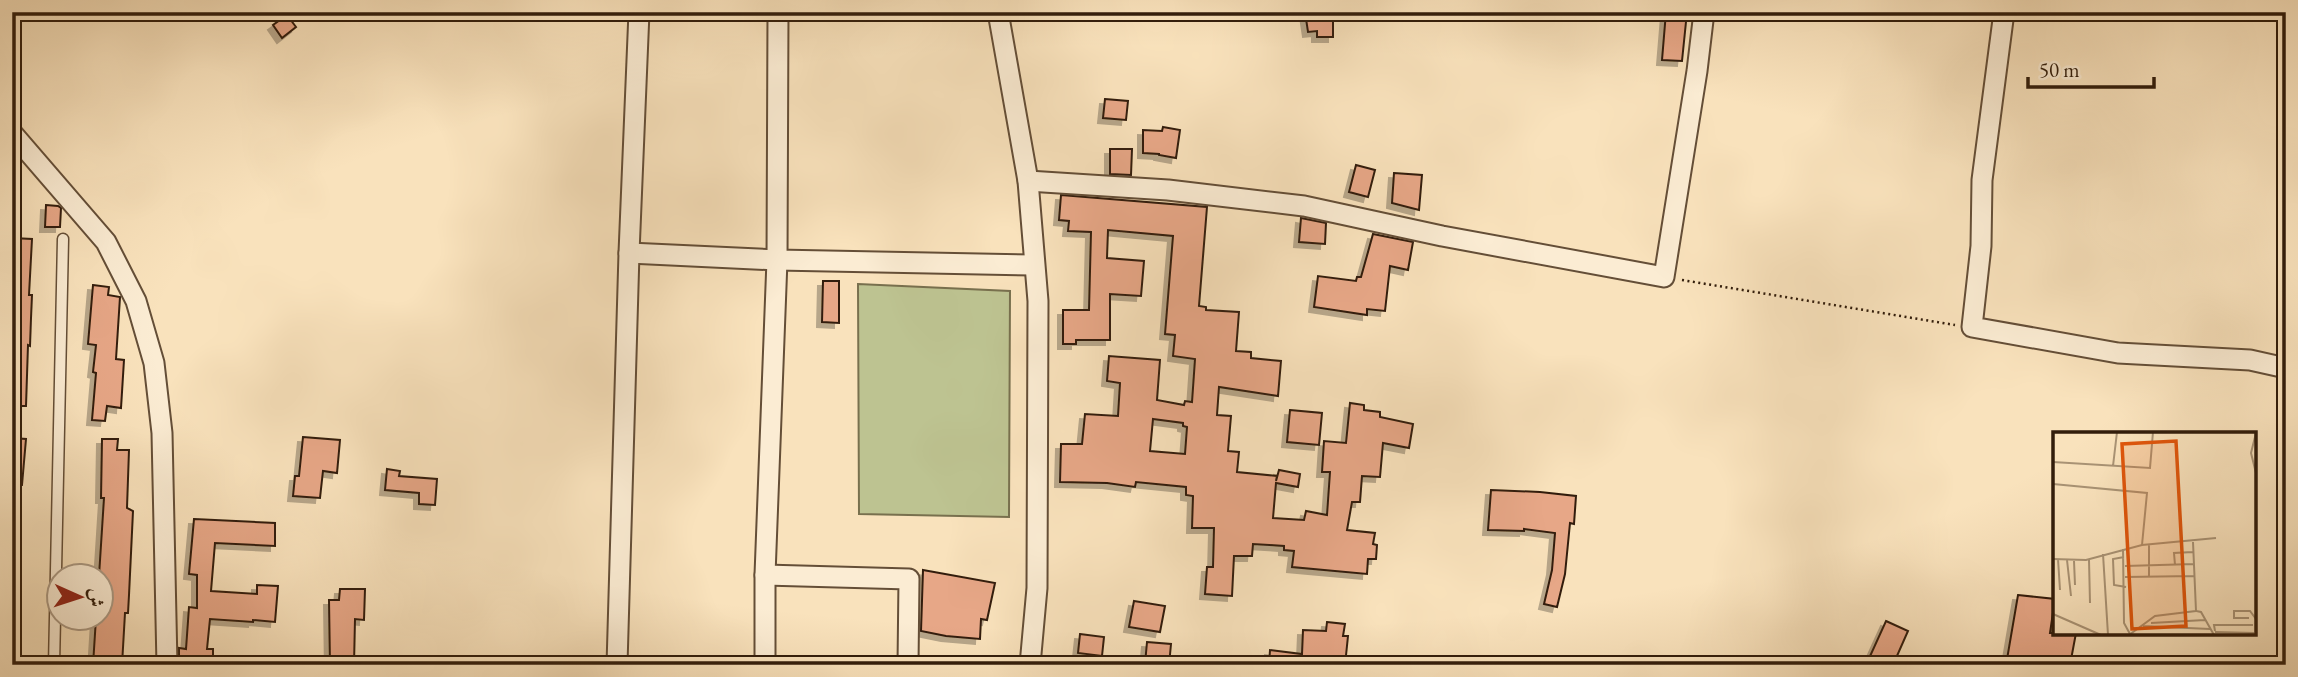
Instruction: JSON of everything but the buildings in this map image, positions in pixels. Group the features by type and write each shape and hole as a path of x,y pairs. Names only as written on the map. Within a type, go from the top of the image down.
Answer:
{"street":[{"path":"617,665 639,12"},
{"path":"765,665 765,575 777,260 778,12"},
{"path":"998,12 1028,181 1038,301 1037,588 1030,665"},
{"path":"1028,181 1168,190 1304,206 1442,236 1664,277 1704,12"},
{"path":"2004,12 1982,180 1981,246 1972,327 2118,353 2250,360 2286,368"},
{"path":"15,145 106,242 140,313 154,363 162,433 167,665"},
{"path":"629,253 777,260 1034,265"},
{"path":"765,575 909,579 908,665"}],"lane":[{"path":"54,665 63,239"}],"path":[{"path":"1664,277 1972,327"}],"green space":[{"path":"858,284 1010,291 1009,517 859,514"}]}
